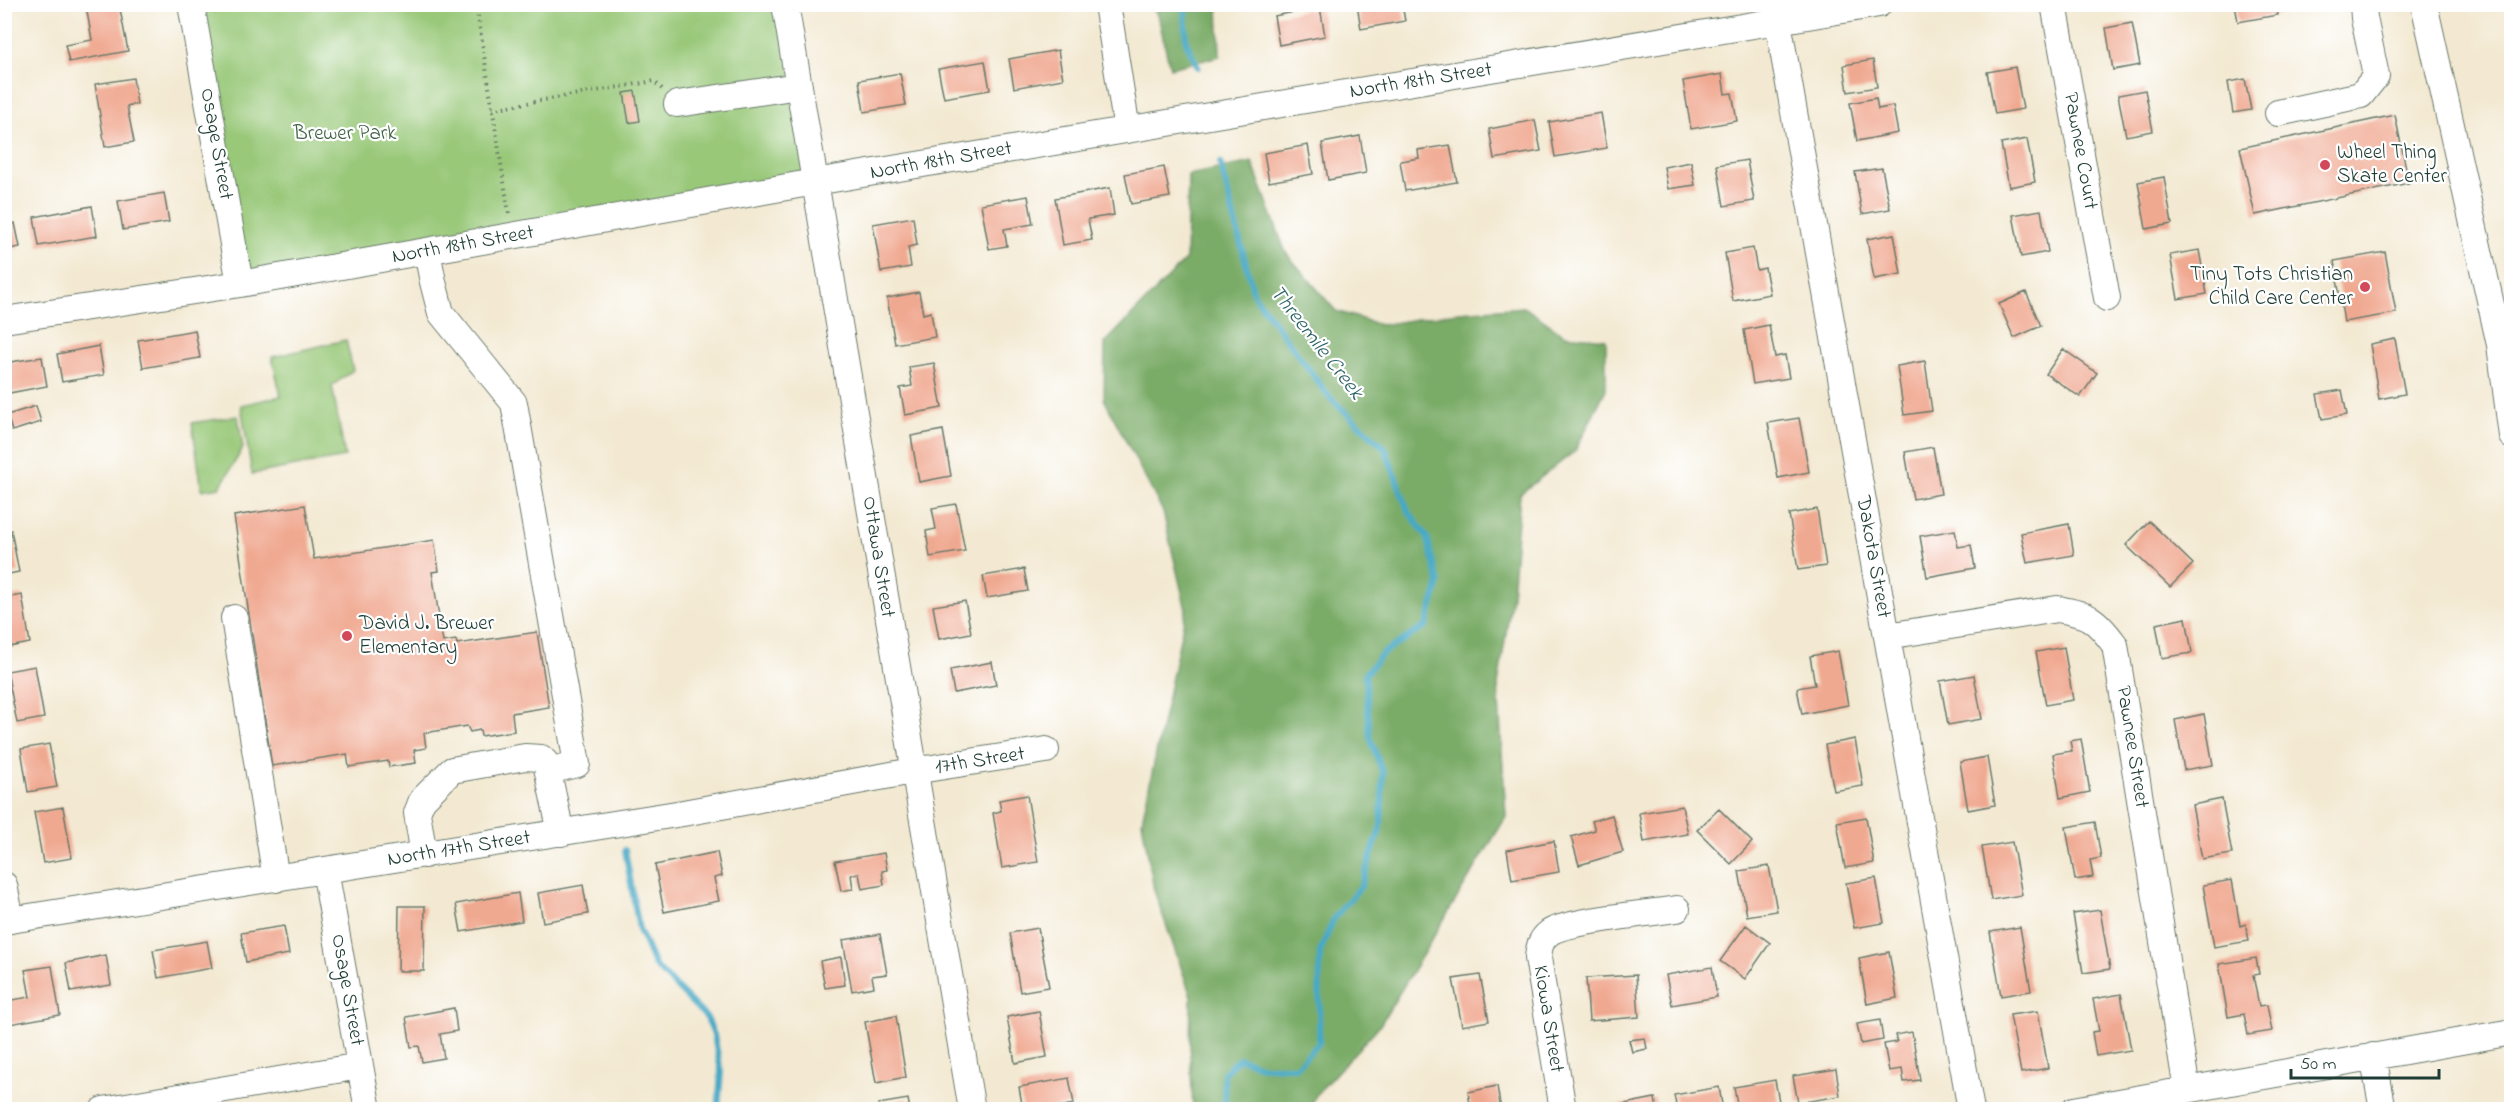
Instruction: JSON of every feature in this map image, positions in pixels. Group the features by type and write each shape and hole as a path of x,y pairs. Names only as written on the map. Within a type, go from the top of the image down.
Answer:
{"street":[{"name":"Ottawa Street","path":"785,4 972,1110"},
{"path":"1107,4 1127,130"},
{"name":"North 18th Street","path":"4,320 240,284 815,182 1127,130 1776,13 1879,4"},
{"name":"Pawnee Court","path":"2054,4 2107,298"},
{"path":"2278,113 2361,95 2376,76 2363,4"},
{"path":"2424,4 2500,345 2511,436"},
{"name":"Osage Street","path":"192,10 240,284"},
{"name":"Dakota Street","path":"1776,13 1971,1110"},
{"path":"677,104 799,86"},
{"path":"427,251 441,314 514,404 577,764 548,771"},
{"name":"Pawnee Street","path":"1887,636 2057,609 2081,613 2101,626 2115,645 2187,1090"},
{"path":"234,618 276,879"},
{"name":"17th Street","path":"913,771 1046,750"},
{"path":"424,855 417,813 422,800 452,770 525,757 541,758 548,771 561,833"},
{"name":"North 17th Street","path":"8,920 561,833 913,771"},
{"name":"Osage Street","path":"325,870 368,1110"},
{"path":"4,885 8,920"},
{"name":"Kiowa Street","path":"1563,1110 1538,958 1539,944 1549,933 1568,926 1677,909"},
{"path":"2074,1110 2159,1102 2187,1090 2511,1032"},
{"path":"2373,1056 2382,1110"},
{"path":"103,1110 360,1066"}],"path":[{"path":"192,10 258,4"},
{"path":"476,4 513,236"},
{"path":"492,109 654,81 677,104"}],"green space":[{"name":"Brewer Park","path":"191,5 785,5 815,182 240,284"},
{"path":"1151,5 1218,5 1220,56 1170,68 1158,15"},
{"path":"1252,162 1286,253 1336,311 1381,325 1459,312 1524,307 1565,335 1606,339 1606,389 1575,451 1520,494 1512,596 1498,685 1506,817 1380,1025 1316,1095 1310,1109 1193,1109 1190,1053 1191,996 1154,890 1142,821 1186,610 1163,512 1104,399 1105,343 1186,259 1188,175"},
{"path":"346,340 353,370 332,386 345,457 252,474 241,405 281,396 272,357"},
{"path":"238,416 243,448 220,487 202,490 192,423"}],"building":[{"path":"119,4 128,51 69,62 65,45 92,40 86,6"},
{"path":"1357,4 1402,4 1405,21 1361,29"},
{"path":"2235,5 2276,5 2278,15 2238,22"},
{"path":"1320,7 1325,36 1279,45 1274,16"},
{"path":"2132,23 2140,65 2113,70 2106,28"},
{"path":"1058,50 1063,79 1014,88 1009,59"},
{"path":"1873,60 1877,87 1848,92 1844,65"},
{"path":"985,61 990,90 944,98 938,69"},
{"path":"2015,67 2023,109 1995,114 1987,72"},
{"path":"900,73 906,105 864,112 859,80"},
{"path":"1722,74 1725,94 1732,93 1737,121 1691,129 1683,81"},
{"path":"133,78 137,104 127,106 134,142 105,147 95,84"},
{"path":"2245,79 2251,110 2233,113 2228,82"},
{"path":"2145,90 2153,131 2126,136 2118,95"},
{"path":"635,91 640,121 629,123 624,93"},
{"path":"1876,98 1878,109 1893,106 1898,133 1857,141 1850,103"},
{"path":"1601,113 1607,148 1555,157 1549,122"},
{"name":"Wheel Thing Skate Center","path":"2395,115 2409,183 2255,215 2240,148"},
{"path":"1535,120 1541,151 1494,159 1489,129"},
{"path":"1360,136 1366,173 1328,180 1322,143"},
{"path":"2027,139 2035,182 2009,187 2001,144"},
{"path":"1308,145 1313,174 1269,182 1264,153"},
{"path":"1450,145 1457,182 1405,191 1400,161 1419,158 1418,150"},
{"path":"1747,160 1754,201 1724,206 1717,165"},
{"path":"1691,162 1695,185 1668,189 1664,167"},
{"path":"1164,167 1170,197 1131,204 1125,174"},
{"path":"1882,168 1890,209 1862,214 1855,172"},
{"path":"2164,177 2172,224 2146,229 2138,182"},
{"path":"1110,188 1114,215 1088,219 1092,240 1063,245 1055,198"},
{"path":"164,193 169,222 123,230 118,201"},
{"path":"1028,196 1033,224 1004,229 1007,246 989,249 981,204"},
{"path":"92,206 97,236 39,246 34,217"},
{"path":"2041,210 2048,252 2021,257 2013,215"},
{"path":"913,217 917,245 908,247 911,267 881,272 873,224"},
{"path":"15,223 20,247 4,250 4,225"},
{"path":"1894,234 1901,274 1874,279 1867,239"},
{"path":"1753,248 1757,270 1765,268 1770,294 1733,301 1725,253"},
{"path":"2199,250 2207,294 2178,299 2170,255"},
{"name":"Tiny Tots Christian Child Care Center","path":"2385,252 2396,313 2344,322 2334,261"},
{"path":"919,292 923,314 931,312 935,337 895,344 887,298"},
{"path":"2026,292 2041,326 2014,338 1999,304"},
{"path":"1769,325 1775,357 1785,355 1789,378 1753,384 1744,330"},
{"path":"195,330 200,358 143,368 138,340"},
{"path":"2395,339 2405,394 2379,399 2370,344"},
{"path":"99,346 104,375 62,382 57,354"},
{"path":"2063,349 2097,373 2080,397 2046,374"},
{"path":"42,357 47,386 4,394 4,363"},
{"path":"1925,361 1932,411 1904,415 1897,366"},
{"path":"934,363 942,408 905,415 900,388 912,386 909,367"},
{"path":"2342,390 2347,415 2322,419 2317,394"},
{"path":"36,406 41,422 12,431 7,415"},
{"path":"1799,418 1809,472 1778,478 1768,423"},
{"path":"943,430 951,476 919,482 911,436"},
{"path":"1933,447 1941,494 1913,499 1905,452"},
{"path":"956,504 965,551 930,557 926,531 936,529 932,508"},
{"name":"David J. Brewer Elementary","path":"305,505 314,559 434,540 439,571 432,572 443,642 456,640 457,644 537,632 549,707 512,713 514,731 481,736 480,730 470,732 467,726 424,733 426,748 414,750 416,763 389,767 388,761 349,767 347,754 272,766 234,516"},
{"path":"1817,509 1826,566 1798,570 1789,514"},
{"path":"2149,521 2193,564 2170,587 2126,545"},
{"path":"2069,524 2074,555 2027,563 2021,533"},
{"path":"11,530 19,572 4,575 4,531"},
{"path":"1955,530 1958,547 1971,545 1975,568 1927,577 1920,536"},
{"path":"1024,569 1028,591 987,598 983,576"},
{"path":"22,595 30,643 4,648 4,598"},
{"path":"965,601 971,633 939,639 933,606"},
{"path":"2186,618 2192,653 2162,658 2156,624"},
{"path":"2064,647 2073,700 2046,705 2036,652"},
{"path":"1838,651 1848,705 1802,714 1797,688 1815,685 1810,656"},
{"path":"992,662 996,685 954,693 950,670"},
{"path":"35,666 44,718 17,723 7,671"},
{"path":"1974,675 1982,719 1948,725 1940,681"},
{"path":"2204,714 2213,765 2184,770 2175,720"},
{"path":"1855,739 1863,786 1834,791 1825,745"},
{"path":"2081,739 2090,792 2060,798 2053,754 2072,751 2070,741"},
{"path":"49,744 57,787 28,792 21,749"},
{"path":"1987,757 1995,805 1968,810 1960,762"},
{"path":"1027,795 1038,862 1002,868 993,813 1001,811 999,800"},
{"path":"2222,799 2232,854 2202,859 2192,805"},
{"path":"1682,806 1688,834 1644,842 1639,813"},
{"path":"63,807 72,858 43,863 34,812"},
{"path":"1719,809 1752,842 1731,864 1697,830"},
{"path":"1612,815 1623,852 1579,865 1571,837 1595,830 1592,821"},
{"path":"1866,817 1874,863 1845,868 1837,822"},
{"path":"2095,822 2101,858 2090,860 2093,877 2075,880 2066,827"},
{"path":"1554,841 1559,872 1512,880 1507,850"},
{"path":"2012,842 2022,895 1991,900 1982,847"},
{"path":"717,852 722,876 714,878 719,901 664,912 655,865"},
{"path":"884,853 887,870 882,871 884,885 862,889 859,874 851,875 853,889 841,891 835,861"},
{"path":"1769,866 1777,911 1747,916 1739,871"},
{"path":"1876,878 1884,923 1854,928 1846,883"},
{"path":"2232,880 2240,926 2246,924 2249,941 2214,947 2203,885"},
{"path":"583,885 588,914 543,922 538,893"},
{"path":"518,893 522,921 461,932 456,904"},
{"path":"399,906 425,906 424,971 398,971"},
{"path":"2100,910 2110,969 2083,973 2073,914"},
{"path":"1746,925 1770,943 1745,979 1720,961"},
{"path":"284,926 289,954 246,962 241,933"},
{"path":"2020,927 2031,991 2001,996 1990,932"},
{"path":"1038,928 1049,987 1020,992 1010,933"},
{"path":"880,934 887,974 872,976 874,987 852,991 843,940"},
{"path":"207,941 212,968 158,978 153,950"},
{"path":"1889,952 1897,998 1867,1004 1859,958"},
{"path":"106,955 111,985 71,992 66,963"},
{"path":"841,957 845,985 825,988 820,961"},
{"path":"2256,958 2259,974 2253,975 2259,1006 2267,1005 2272,1031 2248,1035 2244,1014 2228,1017 2219,964"},
{"path":"52,966 60,1015 10,1024 6,1001 30,997 25,970"},
{"path":"1712,967 1717,997 1672,1005 1666,975"},
{"path":"1480,975 1489,1021 1462,1026 1453,979"},
{"path":"1636,975 1639,1017 1589,1021 1586,978"},
{"path":"2121,994 2131,1050 2096,1056 2092,1032 2099,1031 2093,999"},
{"path":"454,1008 457,1031 440,1034 444,1058 422,1062 419,1046 411,1047 406,1017"},
{"path":"1039,1011 1047,1057 1015,1063 1007,1017"},
{"path":"2038,1011 2048,1068 2021,1073 2010,1015"},
{"path":"896,1016 906,1077 876,1083 865,1022"},
{"path":"1880,1020 1883,1040 1861,1044 1857,1024"},
{"path":"1912,1032 1920,1080 1904,1082 1902,1069 1889,1071 1884,1044 1897,1042 1895,1035"},
{"path":"1645,1038 1647,1049 1632,1052 1629,1040"},
{"path":"1836,1069 1840,1096 1798,1103 1793,1076"},
{"path":"1069,1078 1074,1104 1043,1110 1023,1110 1019,1087"},
{"path":"1775,1080 1780,1107 1738,1110 1734,1087"},
{"path":"1497,1086 1501,1110 1471,1110 1468,1092"},
{"path":"1719,1087 1723,1110 1677,1110 1674,1095"},
{"path":"1655,1098 1657,1110 1610,1110 1609,1107"},
{"path":"908,1099 910,1110 879,1110 878,1104"}],"waterway":[{"name":"Threemile Creek","path":"1185,4 1186,42 1198,67"},
{"name":"Threemile Creek","path":"1220,163 1254,295 1330,398 1385,448 1408,511 1427,537 1439,583 1426,626 1383,653 1365,674 1370,737 1383,774 1381,826 1361,886 1334,918 1320,952 1319,1043 1296,1067 1264,1067 1239,1058 1224,1073 1225,1110"},
{"path":"625,850 639,929 655,966 707,1018 714,1035 721,1071 718,1110"}],"place":[{"name":"Wheel Thing Skate Center","path":"2325,165"},
{"name":"Tiny Tots Christian Child Care Center","path":"2365,287"},
{"name":"David J. Brewer Elementary","path":"347,636"}]}
